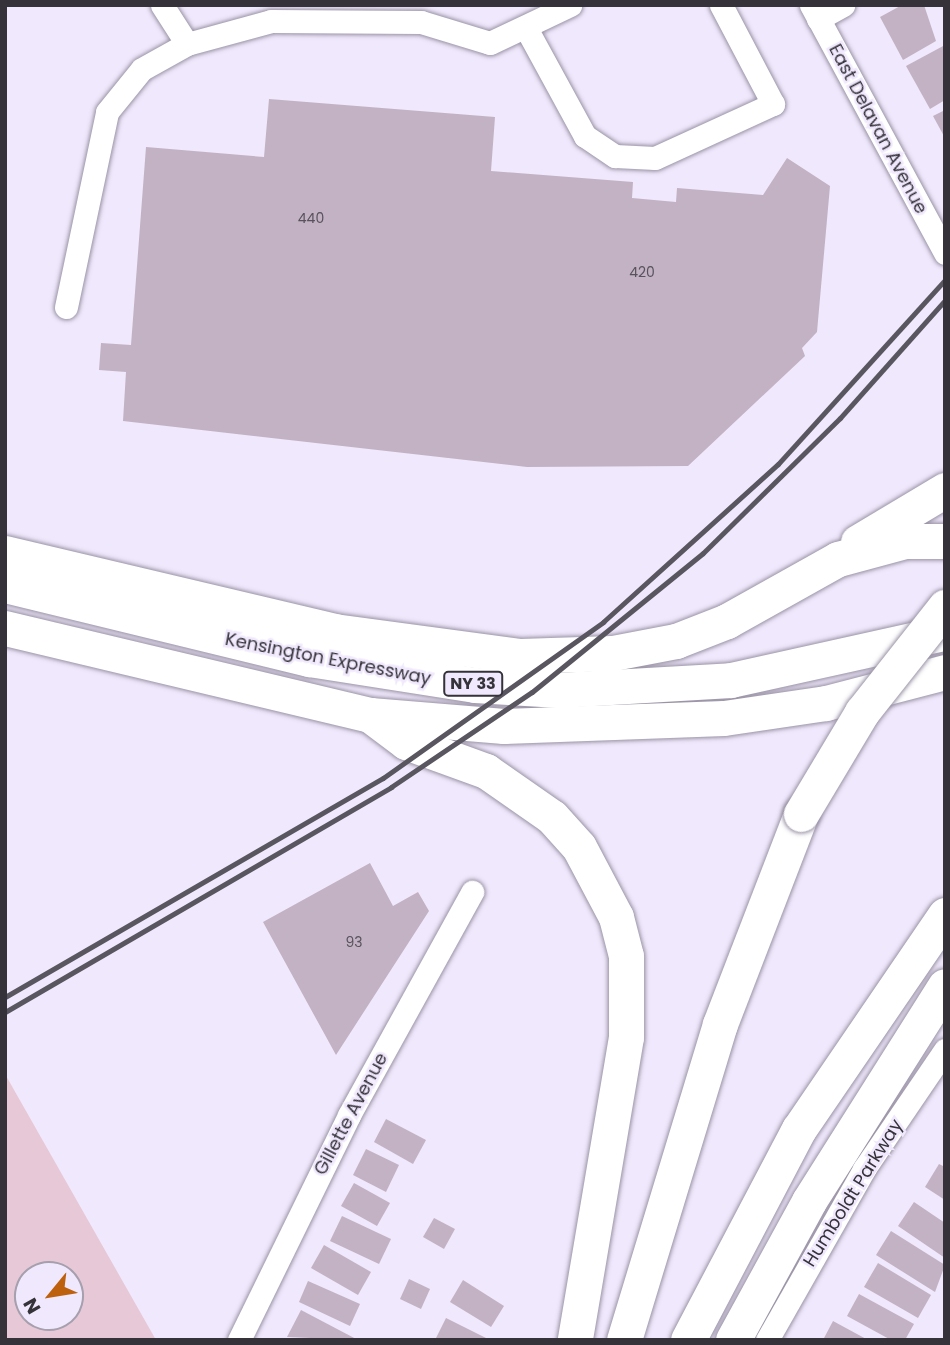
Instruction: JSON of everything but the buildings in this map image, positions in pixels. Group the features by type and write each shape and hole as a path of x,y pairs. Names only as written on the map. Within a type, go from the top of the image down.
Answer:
{"highway":[{"path":"5,553 438,649 520,656 612,653 710,628 838,559 945,490"},
{"path":"5,531 141,570 178,593"},
{"path":"838,559 905,541 945,541"},
{"name":"Kensington Expressway","path":"5,585 309,659 475,685 559,690 744,678 945,632"},
{"path":"624,1340 720,1024 801,814 862,712 945,607"},
{"name":"NY 33","path":"5,628 370,715 504,726 681,722 826,703 945,672"},
{"path":"370,715 406,743 486,771 552,817 579,847 616,917 626,956 626,1037 575,1340"},
{"path":"688,1340 799,1129 945,915"},
{"path":"733,1340 809,1201 945,986"}],"street":[{"path":"162,5 187,44"},
{"path":"66,307 107,112 142,69 187,44 271,21 421,22 490,43 570,5"},
{"path":"814,12 843,5"},
{"path":"526,28 585,136 615,156 655,158 773,104 725,7"},
{"name":"East Delavan Avenue","path":"814,12 945,253"},
{"name":"Gillette Avenue","path":"239,1340 349,1115 472,892"},
{"name":"Humboldt Parkway","path":"767,1340 864,1169 945,1050"}],"shaded area":[{"path":"5,1074 156,1340 5,1340"}],"railway":[{"path":"5,997 383,778 603,622 778,464 945,280"},
{"path":"5,1012 391,787 532,692 703,553 840,418 945,300"}]}
